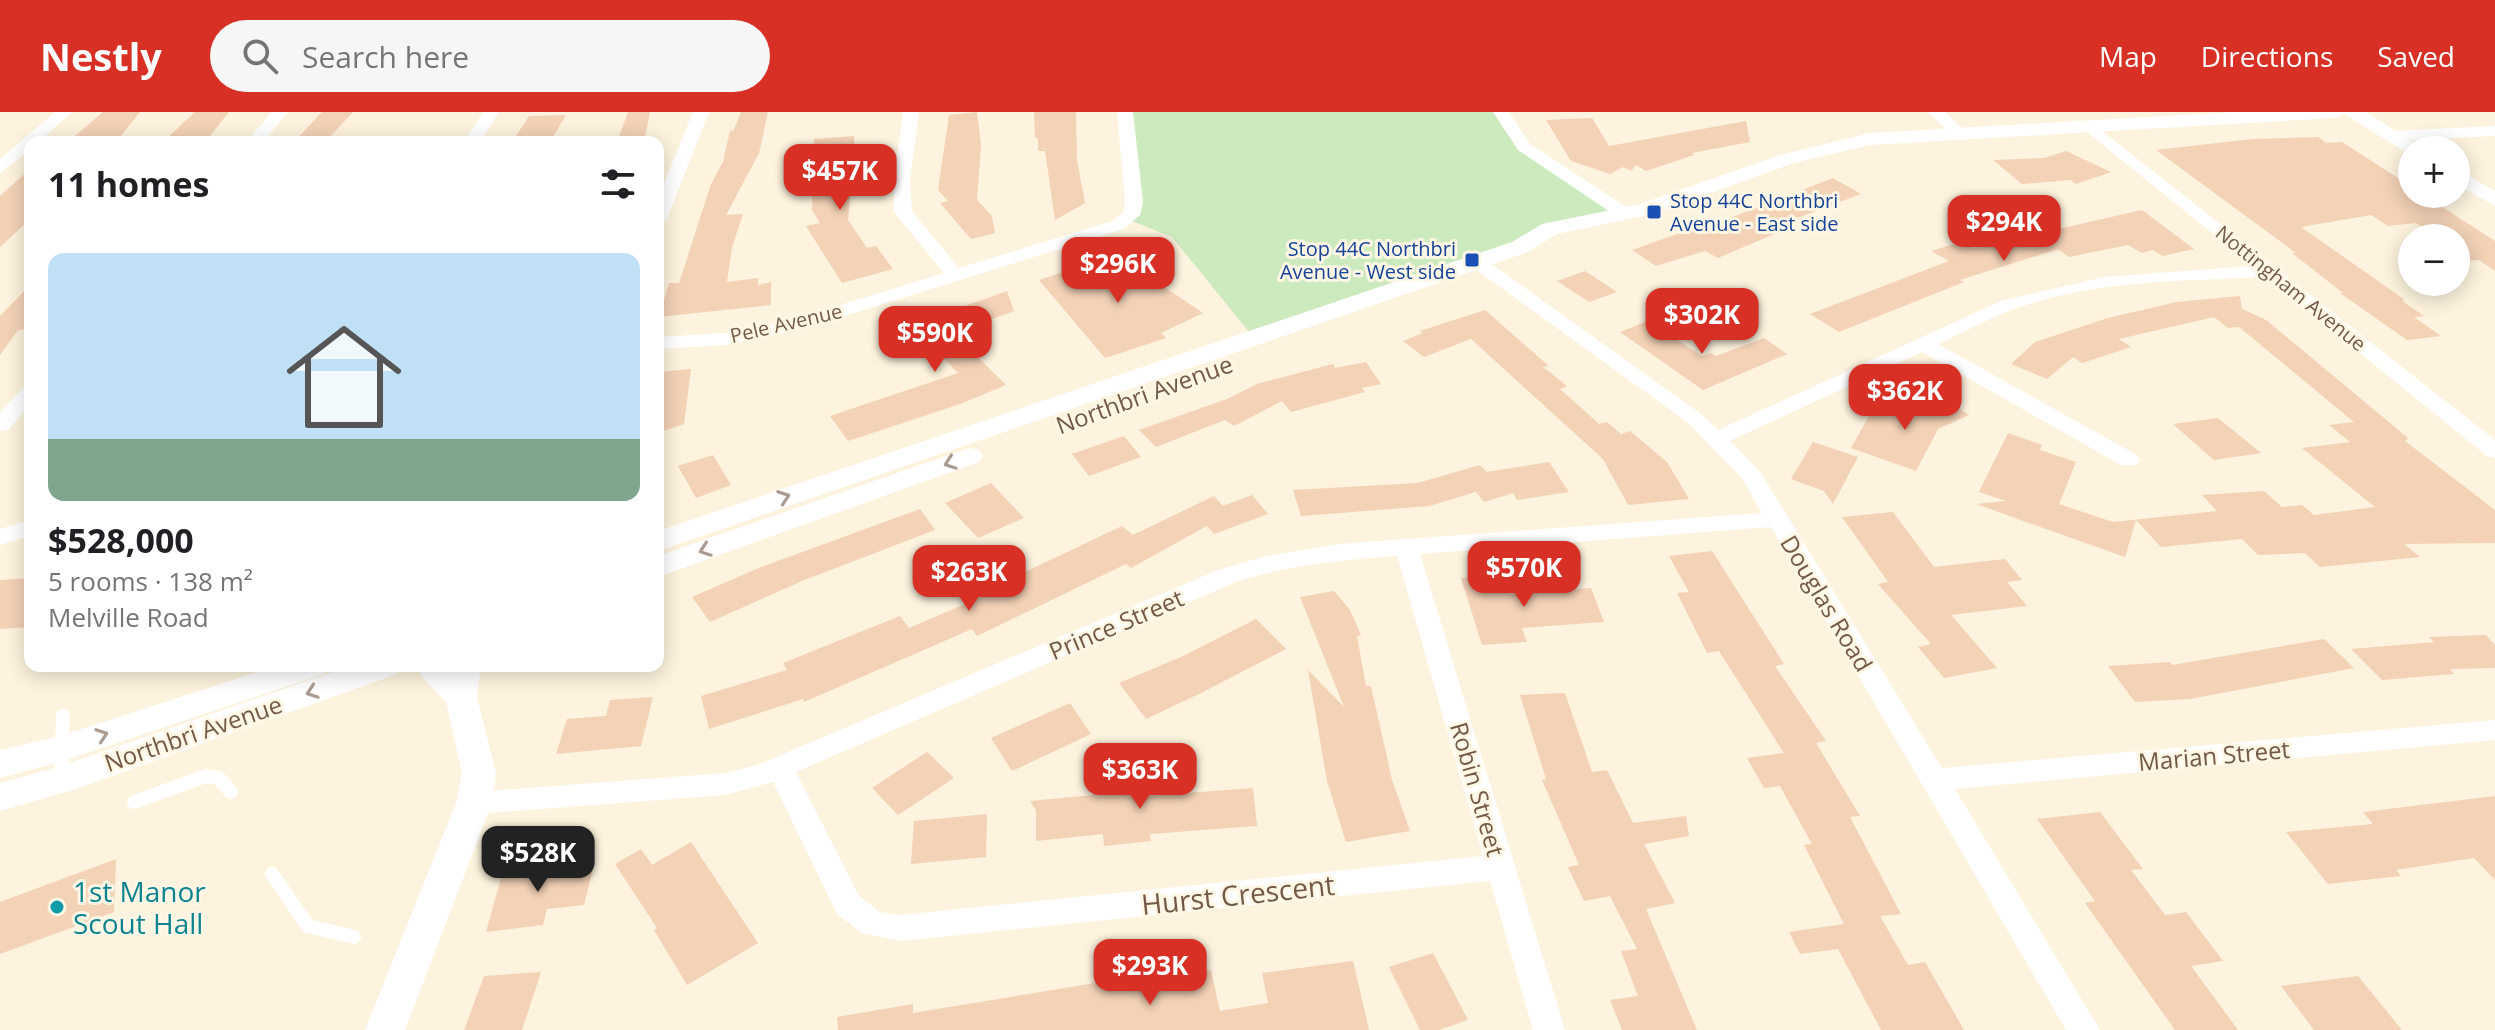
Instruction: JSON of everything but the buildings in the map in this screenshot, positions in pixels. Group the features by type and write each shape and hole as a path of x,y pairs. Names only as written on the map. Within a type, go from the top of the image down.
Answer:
{"street":[{"path":"37,136 64,112"},
{"path":"259,136 280,112"},
{"path":"476,136 491,112"},
{"path":"664,204 701,112"},
{"path":"911,112 902,180 903,212 956,276"},
{"name":"Pele Avenue","path":"664,342 764,333 1084,238 1127,219 1134,202 1125,112"},
{"path":"1501,112 1524,147 1625,214"},
{"path":"1936,112 1958,132"},
{"name":"Northbri Avenue","path":"664,539 1527,250 1566,246 1625,214 1821,148 1870,139 1958,132 2335,112"},
{"path":"2352,112 2398,139"},
{"name":"Nottingham Avenue","path":"2088,125 2495,451"},
{"path":"2393,136 2495,131"},
{"path":"0,168 24,147"},
{"path":"2470,184 2495,200"},
{"name":"Northbri Avenue","path":"664,565 1365,315 1481,265"},
{"name":"Douglas Road","path":"1481,265 1636,374 1718,438 1750,473 2084,1030"},
{"path":"1718,438 2008,305 2072,286 2270,271"},
{"path":"1923,344 2129,460"},
{"path":"0,425 24,399"},
{"name":"Prince Street","path":"474,803 725,784 780,768 1227,576 1301,557 1777,519"},
{"path":"0,537 24,530"},
{"name":"Robin Street","path":"1406,547 1549,1030"},
{"name":"Northbri Avenue","path":"0,797 61,748 295,672"},
{"name":"Northbri Avenue","path":"0,764 362,672"},
{"path":"385,1030 474,803 479,773 463,682 439,672"},
{"name":"Marian Street","path":"1934,780 2495,730"},
{"name":"Hurst Crescent","path":"780,768 848,905 873,924 900,928 1501,867"}],"lane":[{"path":"134,802 206,776 219,778 231,792"},
{"path":"272,874 308,926 354,937"}],"green space":[{"path":"1125,112 1501,112 1516,137 1625,214 1584,224 1254,338 1172,237 1127,219"}],"place":[{"name":"Stop 44C Northbri Avenue - East side","path":"1654,212"},
{"name":"Stop 44C Northbri Avenue - West side","path":"1472,260"},
{"name":"1st Manor Scout Hall","path":"57,907"}]}
